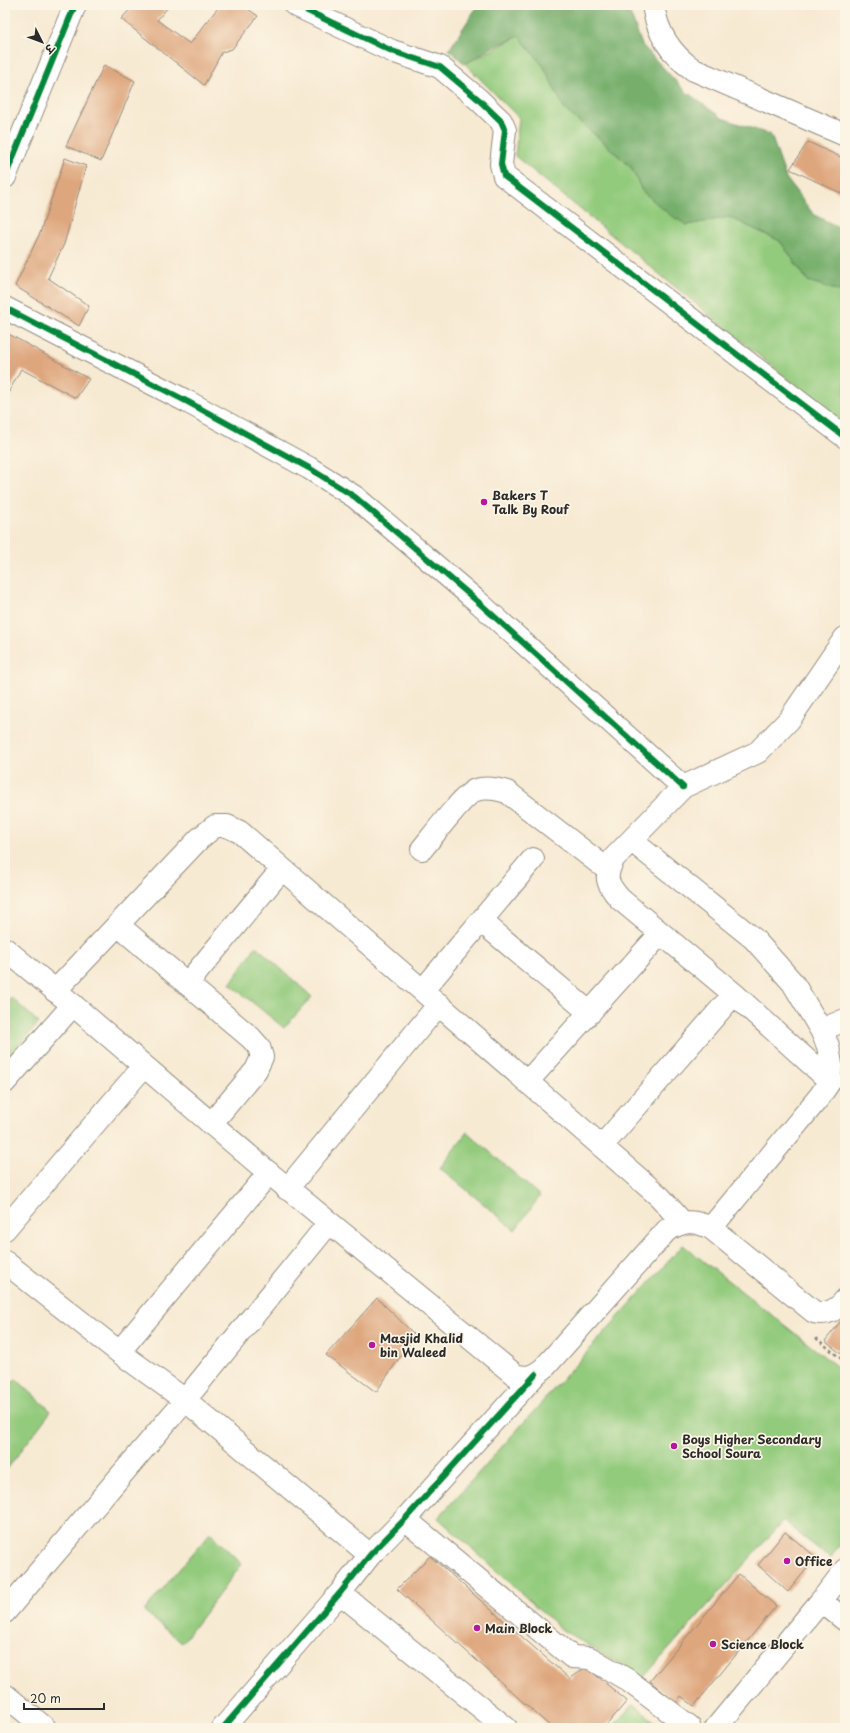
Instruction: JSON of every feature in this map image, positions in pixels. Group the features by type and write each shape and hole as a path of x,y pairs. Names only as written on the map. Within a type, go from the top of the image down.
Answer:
{"main road":[{"path":"5,177 75,5"},
{"path":"295,5 392,51 440,67 478,99 500,121 505,130 501,164 504,176 845,438"},
{"path":"653,5 655,17 665,40 680,60 694,70 845,135"},
{"path":"5,308 188,402 309,468 355,496 477,601 682,787"},
{"path":"608,875 614,858 632,841 682,787 758,752 789,720 844,641"},
{"path":"422,849 465,799 475,790 485,788 507,792 608,875 613,890 620,898 734,994 830,1081"},
{"path":"55,990 199,839 215,826 227,826 240,832 528,1081 660,1197 682,1222"},
{"path":"632,841 754,939 776,962 793,983 821,1030 828,1046 831,1064 830,1081 820,1096 711,1228"},
{"path":"287,1188 431,997 481,921 533,859"},
{"path":"187,984 282,869"},
{"path":"481,921 590,1013"},
{"path":"118,925 251,1038 259,1048 262,1057 256,1070 211,1124"},
{"path":"528,1081 661,933"},
{"path":"5,949 73,1005 143,1067 269,1173 515,1375 524,1378 536,1374"},
{"path":"602,1146 734,994"},
{"path":"5,1082 73,1005"},
{"path":"821,1030 845,1020"},
{"path":"5,1229 143,1067"},
{"path":"119,1352 269,1173"},
{"path":"223,1728 340,1593 370,1555 405,1519 536,1374 544,1368 667,1230 682,1222 694,1222 711,1228 814,1312 827,1313 840,1306 845,1300"},
{"path":"5,1612 185,1400 329,1223"},
{"path":"5,1262 119,1352 185,1400 370,1555"},
{"path":"405,1519 572,1657 590,1658 620,1676 689,1726"},
{"path":"716,1728 845,1570"},
{"path":"340,1593 506,1728"},
{"path":"821,1601 845,1620"},
{"path":"5,1695 45,1728"}],"green space":[{"path":"478,5 627,5 642,45 685,91 722,118 771,135 786,178 814,215 845,230 845,293 808,281 780,241 729,217 687,225 670,215 642,191 631,167 565,110 544,67 519,36 491,48 465,64 449,50"},
{"path":"519,36 544,67 565,110 631,167 642,191 687,225 729,217 780,241 808,281 845,292 845,426 515,156 519,118 465,64"},
{"path":"256,946 312,997 284,1028 230,984"},
{"path":"11,997 39,1023 5,1061 5,1004"},
{"path":"467,1132 540,1196 515,1230 440,1168"},
{"name":"Boys Higher Secondary School Soura","path":"683,1245 845,1373 845,1539 830,1558 783,1521 643,1678 561,1629 438,1518"},
{"path":"16,1379 51,1411 5,1472 5,1391"},
{"path":"210,1533 242,1564 182,1643 144,1611"},
{"path":"633,1704 659,1725 656,1728 612,1728"}],"building":[{"path":"134,5 170,5 157,20 190,44 220,5 242,5 258,16 232,49 222,52 204,85 121,19"},
{"path":"104,65 135,81 101,161 66,146"},
{"path":"808,142 845,159 845,195 790,169"},
{"path":"65,158 86,166 64,244 48,278 89,306 79,326 15,286 40,233"},
{"path":"5,332 89,379 76,398 21,369 5,399"},
{"name":"Masjid Khalid bin Waleed","path":"377,1298 415,1335 376,1392 326,1355"},
{"path":"845,1316 845,1357 825,1341"},
{"name":"Office","path":"785,1532 816,1557 788,1592 758,1565"},
{"name":"Main Block","path":"430,1556 570,1679 586,1667 627,1701 604,1728 552,1728 397,1589"},
{"name":"Science Block","path":"739,1574 776,1606 694,1706 681,1696 676,1703 650,1681"}],"cycle path":[{"path":"5,177 75,5"},
{"path":"295,5 392,51 440,67 478,99 501,121 505,130 501,164 504,176 845,437"},
{"path":"5,308 188,402 309,468 355,497 477,601 683,787"},
{"path":"223,1728 340,1593 370,1555 405,1519 536,1374"}],"place":[{"name":"Bakers T Talk By Rouf","path":"484,502"},
{"name":"Masjid Khalid bin Waleed","path":"372,1345"},
{"name":"Boys Higher Secondary School Soura","path":"674,1446"},
{"name":"Office","path":"787,1561"},
{"name":"Main Block","path":"477,1628"},
{"name":"Science Block","path":"713,1644"}]}
